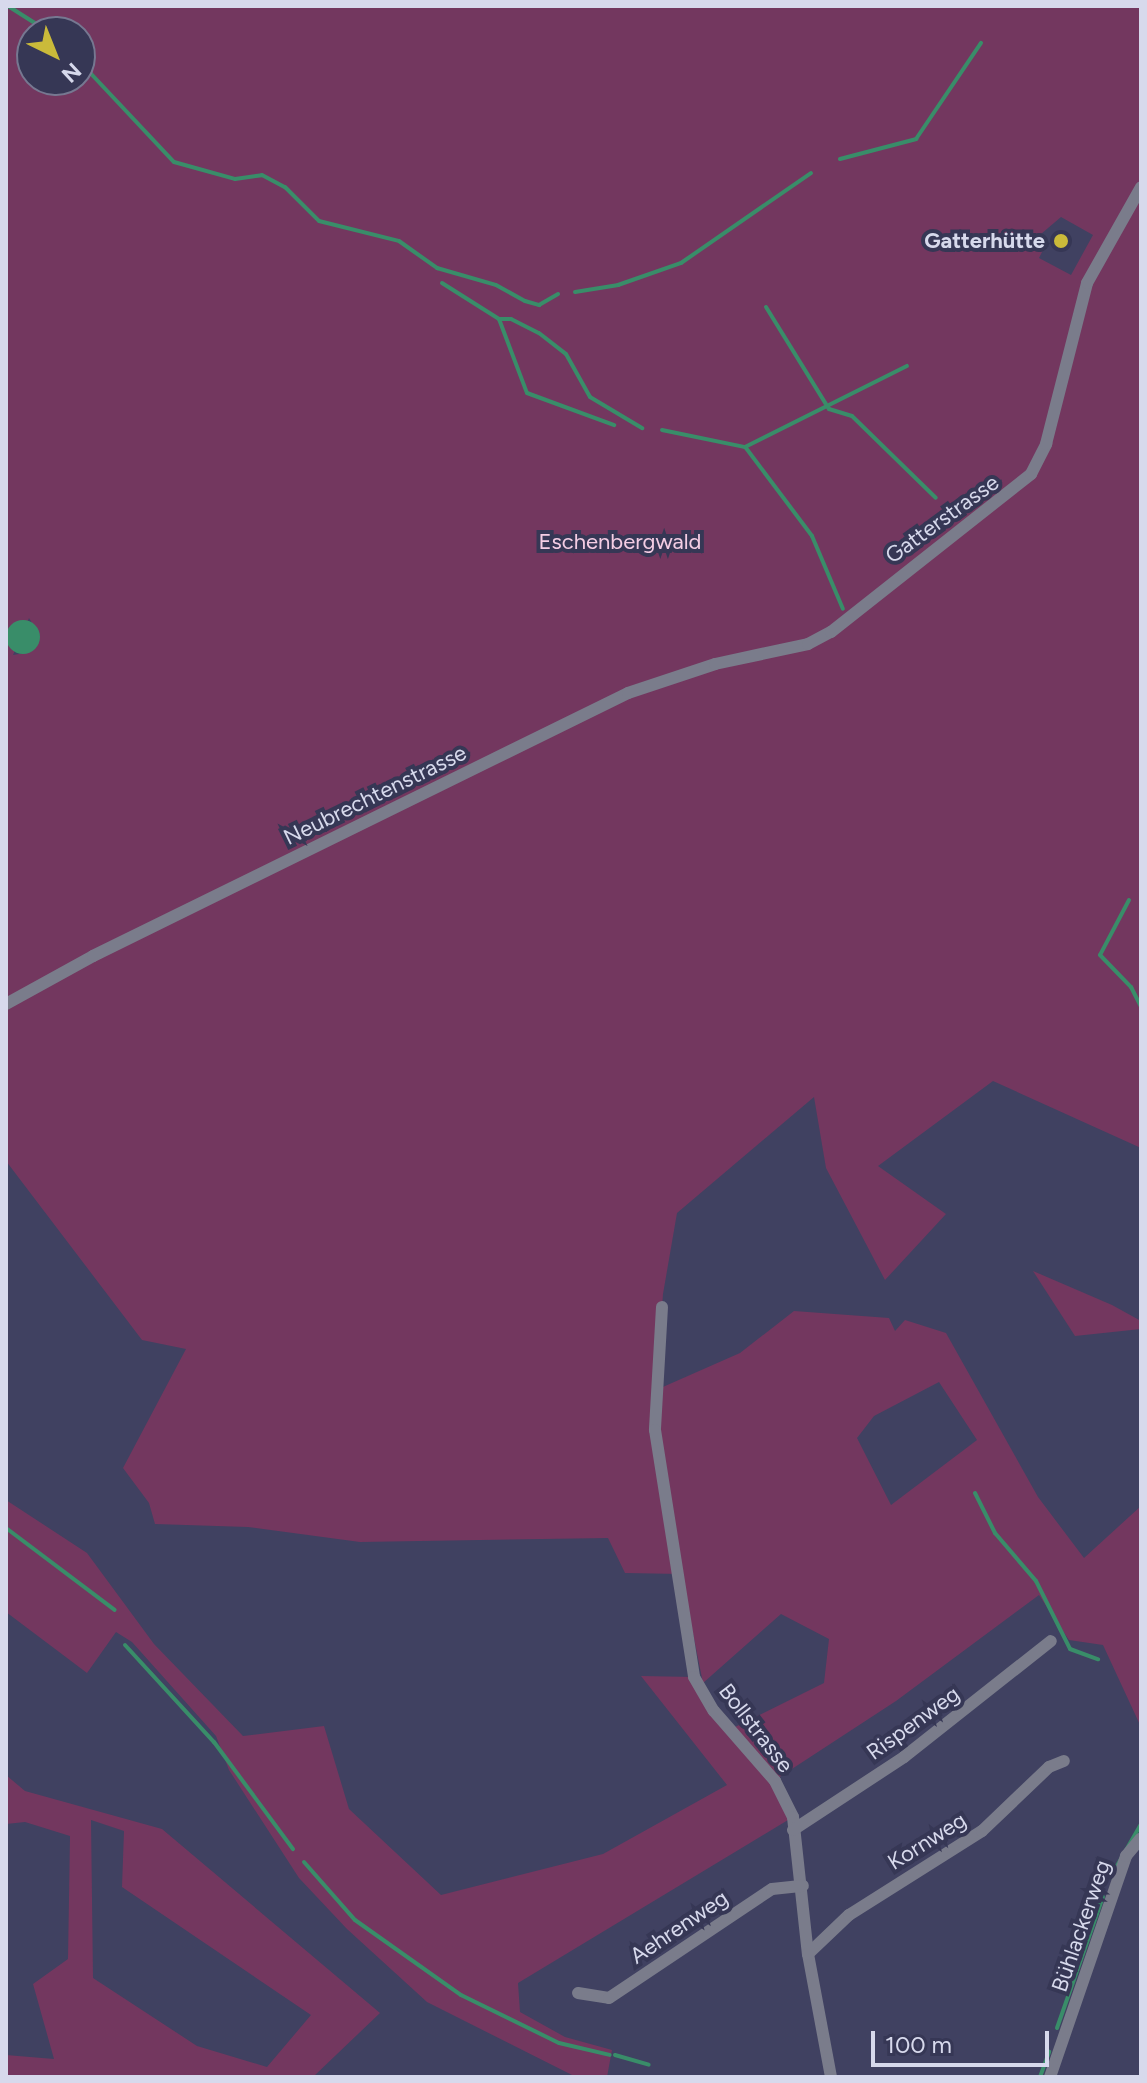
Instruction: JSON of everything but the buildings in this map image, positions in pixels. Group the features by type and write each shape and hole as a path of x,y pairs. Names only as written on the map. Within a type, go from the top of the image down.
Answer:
{"street":[{"name":"Gatterstrasse","path":"773,650 824,637 1031,474 1046,444 1087,283 1141,187"},
{"name":"Neubrechtenstrasse","path":"6,1004 93,956 621,696 698,668 773,650"},
{"name":"Bollstrasse","path":"662,1307 655,1430 694,1677 714,1711 775,1781 793,1830 803,1886 808,1954 831,2077"},
{"name":"Rispenweg","path":"793,1830 904,1757 1051,1641"},
{"name":"Kornweg","path":"808,1954 849,1915 972,1838 1049,1767 1064,1761"},
{"name":"Bühlackerweg","path":"1050,2077 1126,1856 1141,1838"},
{"name":"Aehrenweg","path":"578,1993 609,1998 772,1889 803,1886"}],"green space":[{"name":"Eschenbergwald","path":"6,6 1141,6 1141,1148 993,1081 878,1166 946,1214 885,1280 826,1168 814,1097 677,1213 663,1294 656,1390 740,1353 794,1311 889,1318 895,1331 905,1320 946,1333 1038,1497 1084,1558 1141,1506 1141,1727 1103,1645 1069,1640 1039,1595 896,1701 775,1780 793,1817 518,1983 520,2012 565,2037 612,2050 607,2077 576,2077 427,2002 347,1929 299,1878 229,1770 216,1736 132,1642 116,1632 87,1673 6,1612 6,1500 87,1553 154,1644 243,1736 324,1726 349,1809 441,1895 603,1854 727,1785 641,1676 694,1677 714,1711 735,1727 824,1683 829,1639 781,1614 703,1683 681,1574 625,1573 608,1538 360,1542 248,1527 155,1524 149,1503 123,1468 186,1349 142,1340 6,1161","holes":["1061,217 1093,235 1071,275 1039,258 1046,244 1041,234","29,618 40,636 25,653 13,655","939,1382 977,1440 891,1505 857,1438 874,1416"]},
{"path":"1033,1271 1112,1305 1141,1321 1141,1329 1075,1336"},
{"path":"6,1775 25,1791 162,1829 380,2013 313,2077 6,2077 6,2055 54,2059 33,1984 68,1959 70,1836 25,1822 6,1824","holes":["91,1820 124,1831 122,1887 311,2015 267,2067 197,2046 93,1978"]}],"shaded area":[{"path":"23,620 35,625 40,637 35,649 23,654 11,649 6,637 11,625"}],"waterway":[{"path":"8,6 24,16"},
{"path":"840,159 916,139 981,43"},
{"path":"96,79 174,162 235,179 262,175 285,187 319,221 399,241 437,268 496,285 525,301 539,305 558,294"},
{"path":"575,292 618,285 681,263 811,173"},
{"path":"442,283 499,319 527,393 614,425"},
{"path":"766,307 829,409 852,416 936,498"},
{"path":"499,319 511,319 539,333 566,354 590,397 642,428"},
{"path":"662,430 745,447 907,366"},
{"path":"746,448 812,536 843,609"},
{"path":"1129,900 1100,955 1131,987 1141,1007"},
{"path":"975,1493 995,1533 1036,1581 1070,1649 1098,1659"},
{"path":"6,1528 115,1610"},
{"path":"125,1645 214,1742 293,1849"},
{"path":"1110,1878 1141,1824"},
{"path":"304,1862 355,1920 461,1995 559,2043 610,2055"},
{"path":"1057,2028 1103,1897"},
{"path":"1040,2077 1049,2052"},
{"path":"615,2055 649,2065"}],"place":[{"name":"Gatterhütte","path":"1061,241"}]}
